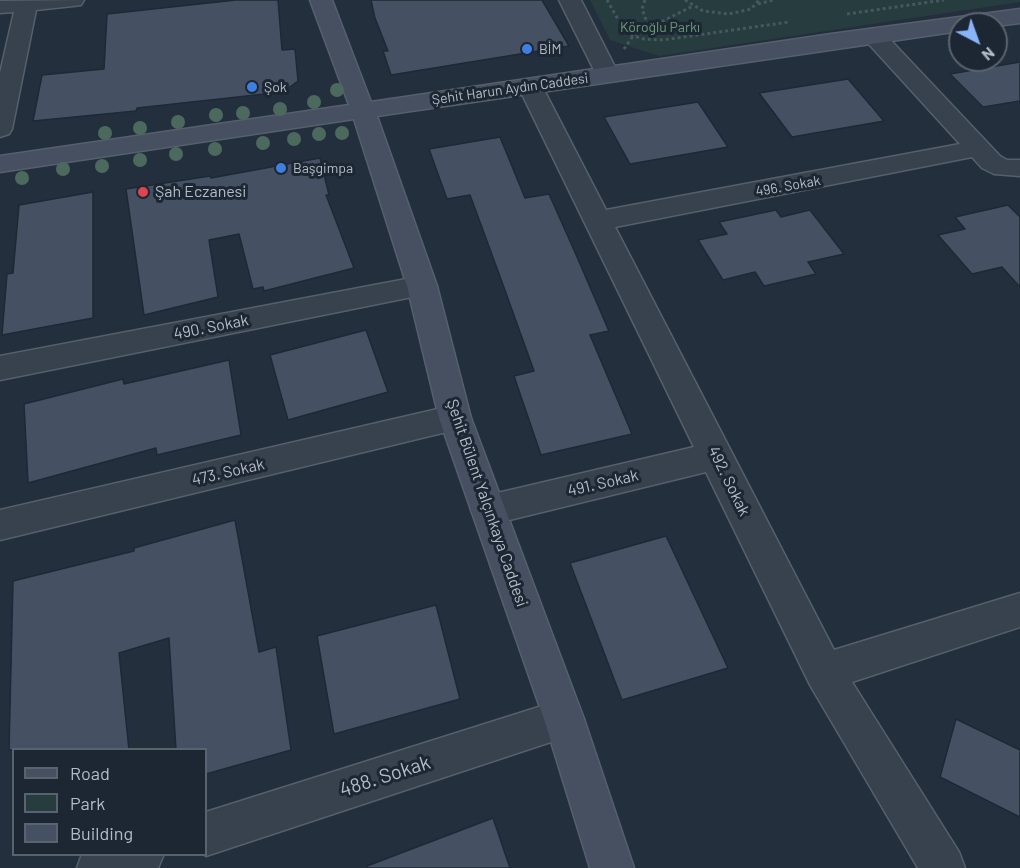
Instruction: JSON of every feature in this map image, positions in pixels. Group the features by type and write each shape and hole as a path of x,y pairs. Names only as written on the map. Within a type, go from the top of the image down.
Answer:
{"main road":[{"name":"Şehit Bülent Yalçınkaya Caddesi","path":"321,0 363,111 422,286 455,418 564,719 612,868"},
{"name":"Şehit Harun Aydın Caddesi","path":"0,164 1020,16"}],"street":[{"path":"0,6 73,0"},
{"path":"570,0 607,75"},
{"path":"0,129 27,2"},
{"path":"874,36 991,162 1003,168 1020,168"},
{"name":"492. Sokak","path":"530,86 824,672 943,868"},
{"name":"496. Sokak","path":"598,221 978,148"},
{"name":"490. Sokak","path":"0,368 422,286"},
{"name":"473. Sokak","path":"0,525 455,418"},
{"name":"491. Sokak","path":"489,510 717,456"},
{"path":"824,672 1020,610"},
{"name":"488. Sokak","path":"207,834 564,719"},
{"path":"99,868 141,856"}],"path":[{"path":"607,0 620,23 633,36 663,40 792,22"},
{"path":"645,0 642,9 649,28"},
{"path":"685,0 693,6 710,12 729,14 741,12 758,2 774,0"},
{"path":"838,15 944,0"},
{"path":"633,36 693,6"}],"green space":[{"name":"Köroğlu Parkı","path":"590,0 1020,0 1020,2 659,56 610,40"}],"building":[{"path":"236,0 278,0 282,50 295,49 298,81 283,92 137,108 136,111 33,121 42,75 104,69 107,14"},
{"path":"371,0 542,0 569,46 391,75 383,51 388,51 375,18"},
{"path":"1020,62 1020,101 983,107 950,74 1008,72 1008,64"},
{"path":"848,79 884,121 792,137 759,93"},
{"path":"698,102 728,147 630,164 604,117"},
{"path":"500,137 525,198 549,194 574,250 609,331 590,335 632,434 541,455 514,376 534,371 502,282 470,195 447,199 429,149"},
{"path":"320,158 329,195 326,195 354,268 264,291 263,287 253,289 239,234 209,240 218,297 144,315 126,189 210,176 211,178"},
{"path":"93,192 93,318 2,335 7,274 13,273 19,205"},
{"path":"1008,205 1020,217 1020,287 1002,267 972,274 938,235 965,229 955,217"},
{"path":"776,210 781,217 810,210 844,254 808,262 816,274 764,286 755,272 723,280 698,240 727,234 719,222"},
{"path":"366,330 388,392 288,420 270,355"},
{"path":"229,360 241,435 157,455 156,448 28,483 24,404 123,379 124,384"},
{"path":"235,520 259,652 276,647 291,750 207,774 207,748 176,748 169,638 119,653 129,748 12,748 9,750 13,581 134,551 134,548"},
{"path":"666,536 728,668 622,700 570,563"},
{"path":"436,605 460,699 334,734 317,636"},
{"path":"956,719 1020,750 1020,817 940,777"},
{"path":"493,818 510,868 368,868 367,866"}],"place":[{"name":"BİM","path":"527,49"},
{"name":"Şok","path":"252,87"},
{"name":"Başgimpa","path":"281,168"},
{"name":"Şah Eczanesi","path":"143,192"}]}
